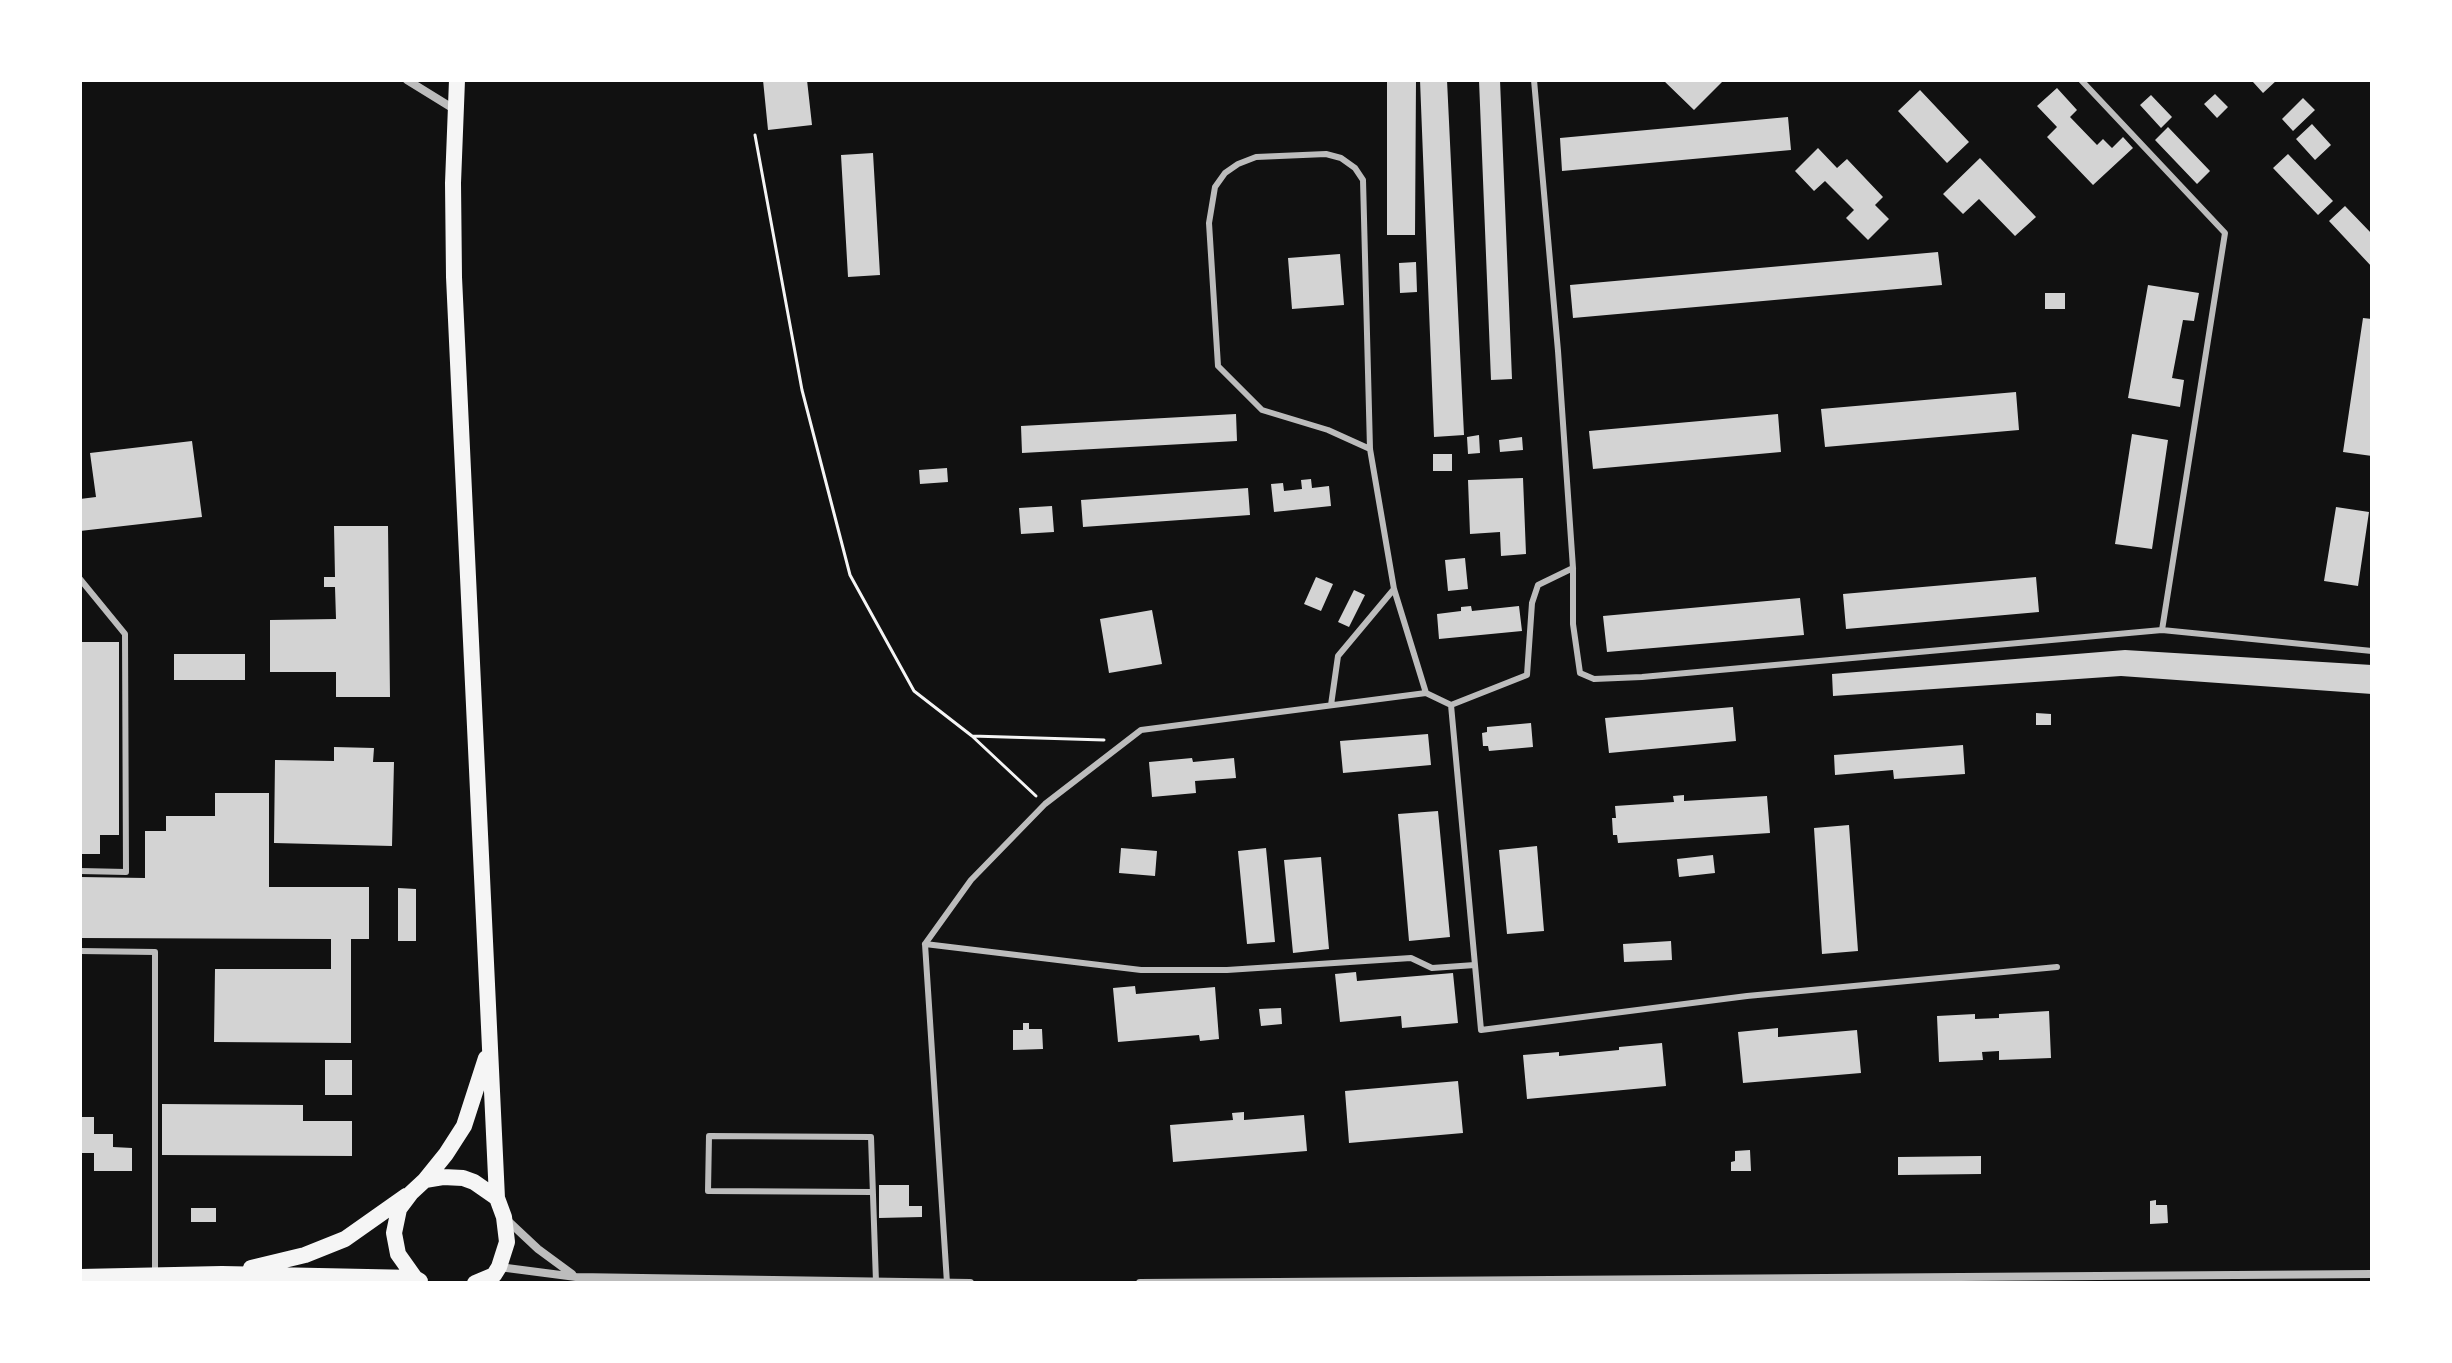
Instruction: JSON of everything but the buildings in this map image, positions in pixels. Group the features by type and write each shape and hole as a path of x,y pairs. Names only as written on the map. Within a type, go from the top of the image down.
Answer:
{"main road":[{"path":"457,80 454,277 497,1198 504,1217 507,1242 496,1275 475,1283"},
{"path":"222,1274 305,1255 345,1239 411,1193 446,1154 464,1126 490,1041"},
{"path":"425,1180 463,1178 497,1198"},
{"path":"411,1193 399,1209 394,1233 398,1254 420,1281"},
{"path":"80,1277 222,1274 420,1281"}],"street":[{"path":"407,80 455,109"},
{"path":"504,1217 538,1249 576,1277"},
{"path":"1140,1283 2372,1274"},
{"path":"496,1275 970,1283"},
{"path":"2199,1283 2211,1276"},
{"path":"566,1283 576,1277"}],"lane":[{"path":"1534,80 1558,351 1573,568 1573,624 1580,673 1594,679 1642,677 2162,630 2372,651"},
{"path":"2081,80 2225,233 2162,630"},
{"path":"1370,449 1328,430 1262,410 1218,366 1209,223 1215,187 1225,173 1238,164 1256,157 1326,154 1341,158 1355,168 1363,180 1370,449 1394,589 1426,693"},
{"path":"947,1283 925,944 971,880 1045,804 1141,730 1426,693 1451,705 1527,675 1532,603 1538,585 1573,568"},
{"path":"80,579 125,634 126,872 80,871"},
{"path":"1331,705 1338,656 1394,589"},
{"path":"1451,705 1481,1030 1747,996 2057,967"},
{"path":"925,944 1141,970 1227,970 1411,958 1432,968 1475,965"},
{"path":"80,951 155,952 155,1275"},
{"path":"872,1192 708,1191 709,1136 871,1137 876,1282"}],"path":[{"path":"755,135 802,390 850,575 914,691 972,736 1045,804"},
{"path":"972,736 1129,741"}]}
